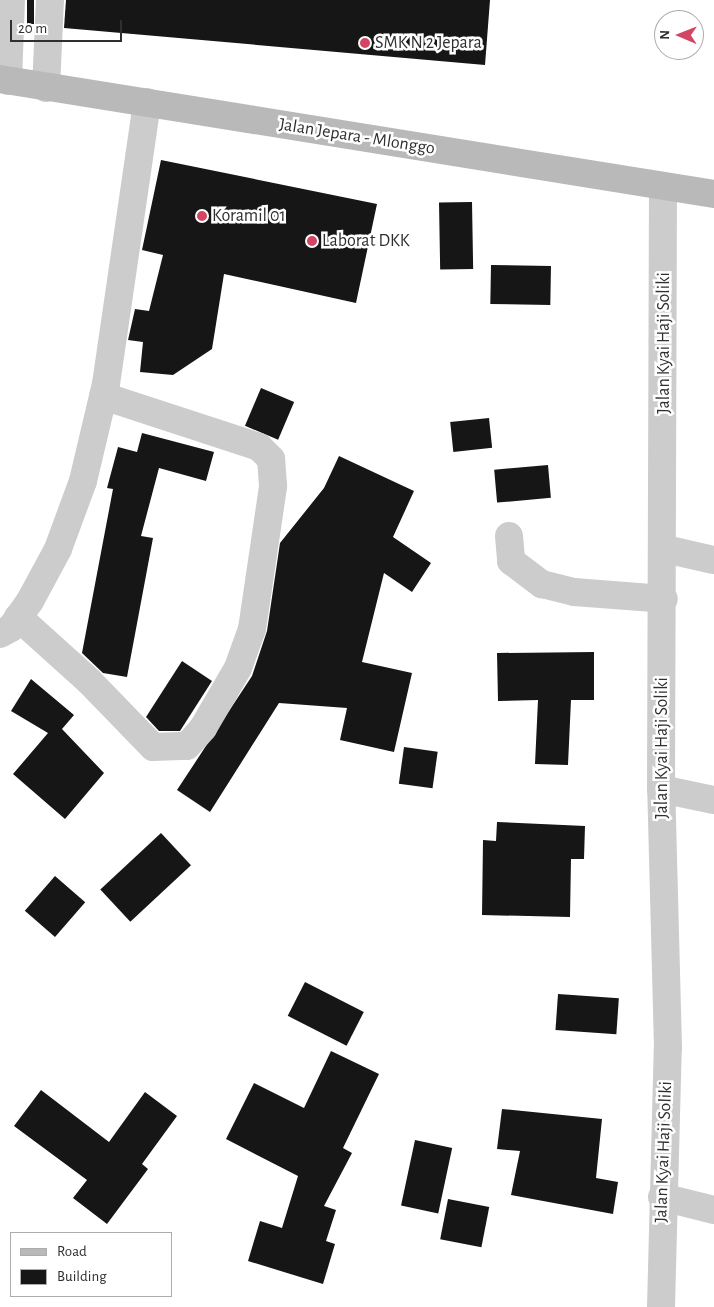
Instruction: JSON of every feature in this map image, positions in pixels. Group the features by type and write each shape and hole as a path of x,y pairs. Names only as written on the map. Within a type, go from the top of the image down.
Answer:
{"main road":[{"name":"Jalan Jepara - Mlonggo","path":"4,80 663,188 714,194"}],"street":[{"path":"4,80 11,0"},
{"path":"46,88 50,0"},
{"path":"103,396 259,447 271,459 273,486 252,629 238,668 203,728 187,746 153,748 89,681 9,625 58,549 84,481 103,396 147,102"},
{"name":"Jalan Kyai Haji Soliki","path":"661,1307 662,1197 668,1048 661,789 665,549 663,188"},
{"path":"509,536 511,561 542,584 574,592 664,599"},
{"path":"665,549 714,560"},
{"path":"661,789 714,800"},
{"path":"662,1197 714,1210"}],"building":[{"path":"27,0 34,0 34,24 27,24"},
{"name":"SMK N 2 Jepara","path":"66,0 490,0 485,65 64,28"},
{"path":"161,160 377,204 356,303 224,274 212,349 173,375 140,372 143,342 128,340 135,309 149,311 163,255 142,250"},
{"path":"472,202 473,269 440,270 439,203"},
{"path":"491,265 551,266 550,305 490,304"},
{"path":"261,388 294,402 278,440 245,426"},
{"path":"489,418 492,448 453,452 450,422"},
{"path":"142,433 214,452 206,481 159,468 141,536 153,538 127,677 103,673 82,653 113,489 107,488 118,447 137,452"},
{"path":"339,456 414,491 393,537 431,563 412,592 384,573 362,662 412,673 394,752 340,740 347,708 279,703 210,812 177,790 252,676 267,631 280,543 324,488"},
{"path":"548,465 551,498 497,503 494,470"},
{"path":"594,652 594,700 571,700 568,765 535,764 538,700 498,701 497,653"},
{"path":"182,661 212,681 180,731 159,731 146,717"},
{"path":"31,679 74,715 62,729 104,773 65,819 13,774 48,733 11,711"},
{"path":"404,747 438,752 433,788 399,784"},
{"path":"497,822 585,826 584,859 571,859 570,917 482,915 483,840 496,841"},
{"path":"161,833 191,865 130,922 100,890"},
{"path":"55,876 85,902 55,937 25,911"},
{"path":"305,982 364,1012 347,1046 288,1016"},
{"path":"558,994 619,998 616,1034 555,1030"},
{"path":"331,1051 379,1074 343,1148 352,1153 324,1206 336,1210 326,1241 335,1244 323,1284 248,1261 260,1221 282,1228 298,1176 226,1139 254,1083 304,1108"},
{"path":"41,1090 109,1142 145,1092 177,1116 142,1164 148,1169 107,1224 73,1198 87,1180 14,1126"},
{"path":"502,1109 602,1119 596,1178 618,1182 613,1214 511,1195 520,1151 497,1149"},
{"path":"415,1140 452,1148 438,1213 401,1206"},
{"path":"448,1199 489,1207 481,1247 440,1239"}],"place":[{"name":"SMK N 2 Jepara","path":"365,43"},
{"name":"Koramil 01","path":"202,216"},
{"name":"Laborat DKK","path":"312,241"}]}
